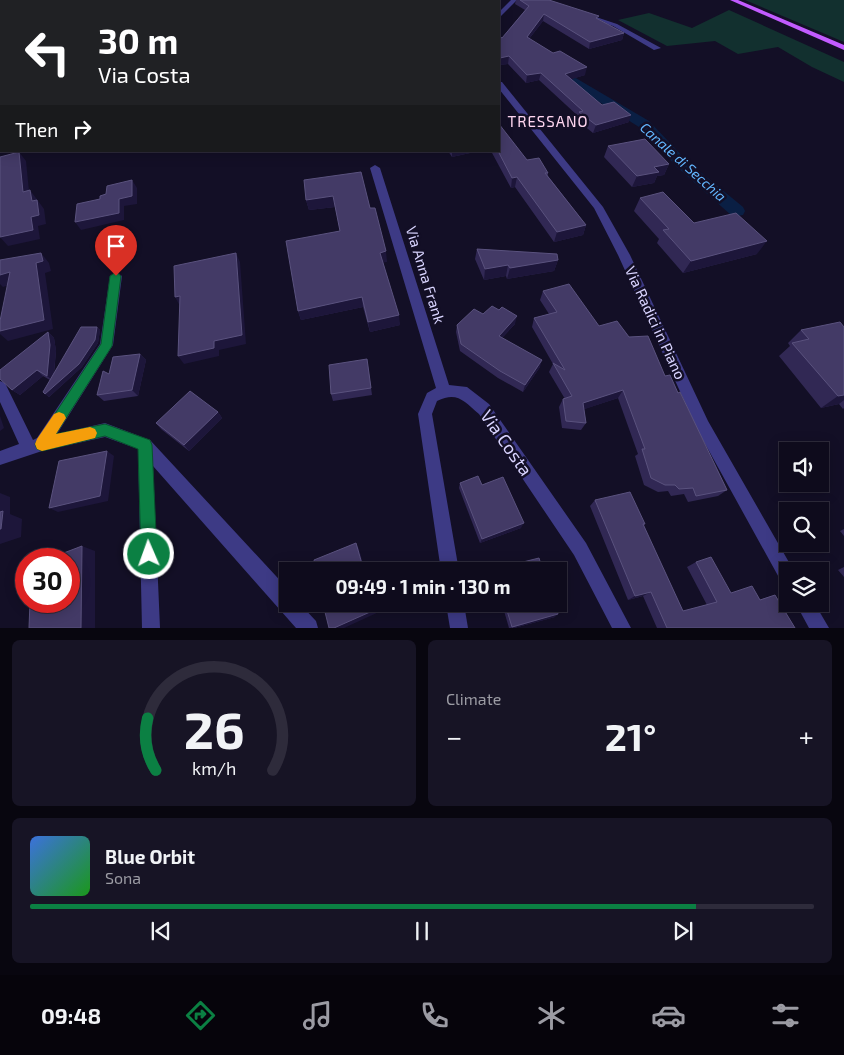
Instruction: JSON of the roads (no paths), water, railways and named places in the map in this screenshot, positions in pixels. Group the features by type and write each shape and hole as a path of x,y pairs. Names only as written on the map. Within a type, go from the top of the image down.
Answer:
{"main road":[{"path":"733,0 844,48"}],"street":[{"path":"500,15 514,0"},
{"path":"573,12 615,25 657,48"},
{"name":"Via Radici in Piano","path":"500,85 598,207 624,255 703,426 780,562"},
{"name":"Via Anna Frank","path":"375,168 444,390"},
{"path":"35,446 106,346 116,276"},
{"path":"0,387 35,446"},
{"path":"444,390 432,397 426,414 449,562"},
{"name":"Via Costa","path":"444,390 462,391 484,409 580,550 622,628"},
{"path":"0,458 35,446 105,430 145,445 279,593"},
{"path":"145,445 152,628"},
{"path":"296,612 309,628"},
{"path":"456,612 458,628"},
{"path":"809,612 820,628"}],"waterway":[{"name":"Canale di Secchia","path":"550,70 570,79 644,124 682,164 737,211"}],"district":[{"name":"TRESSANO","path":"548,122"}]}
